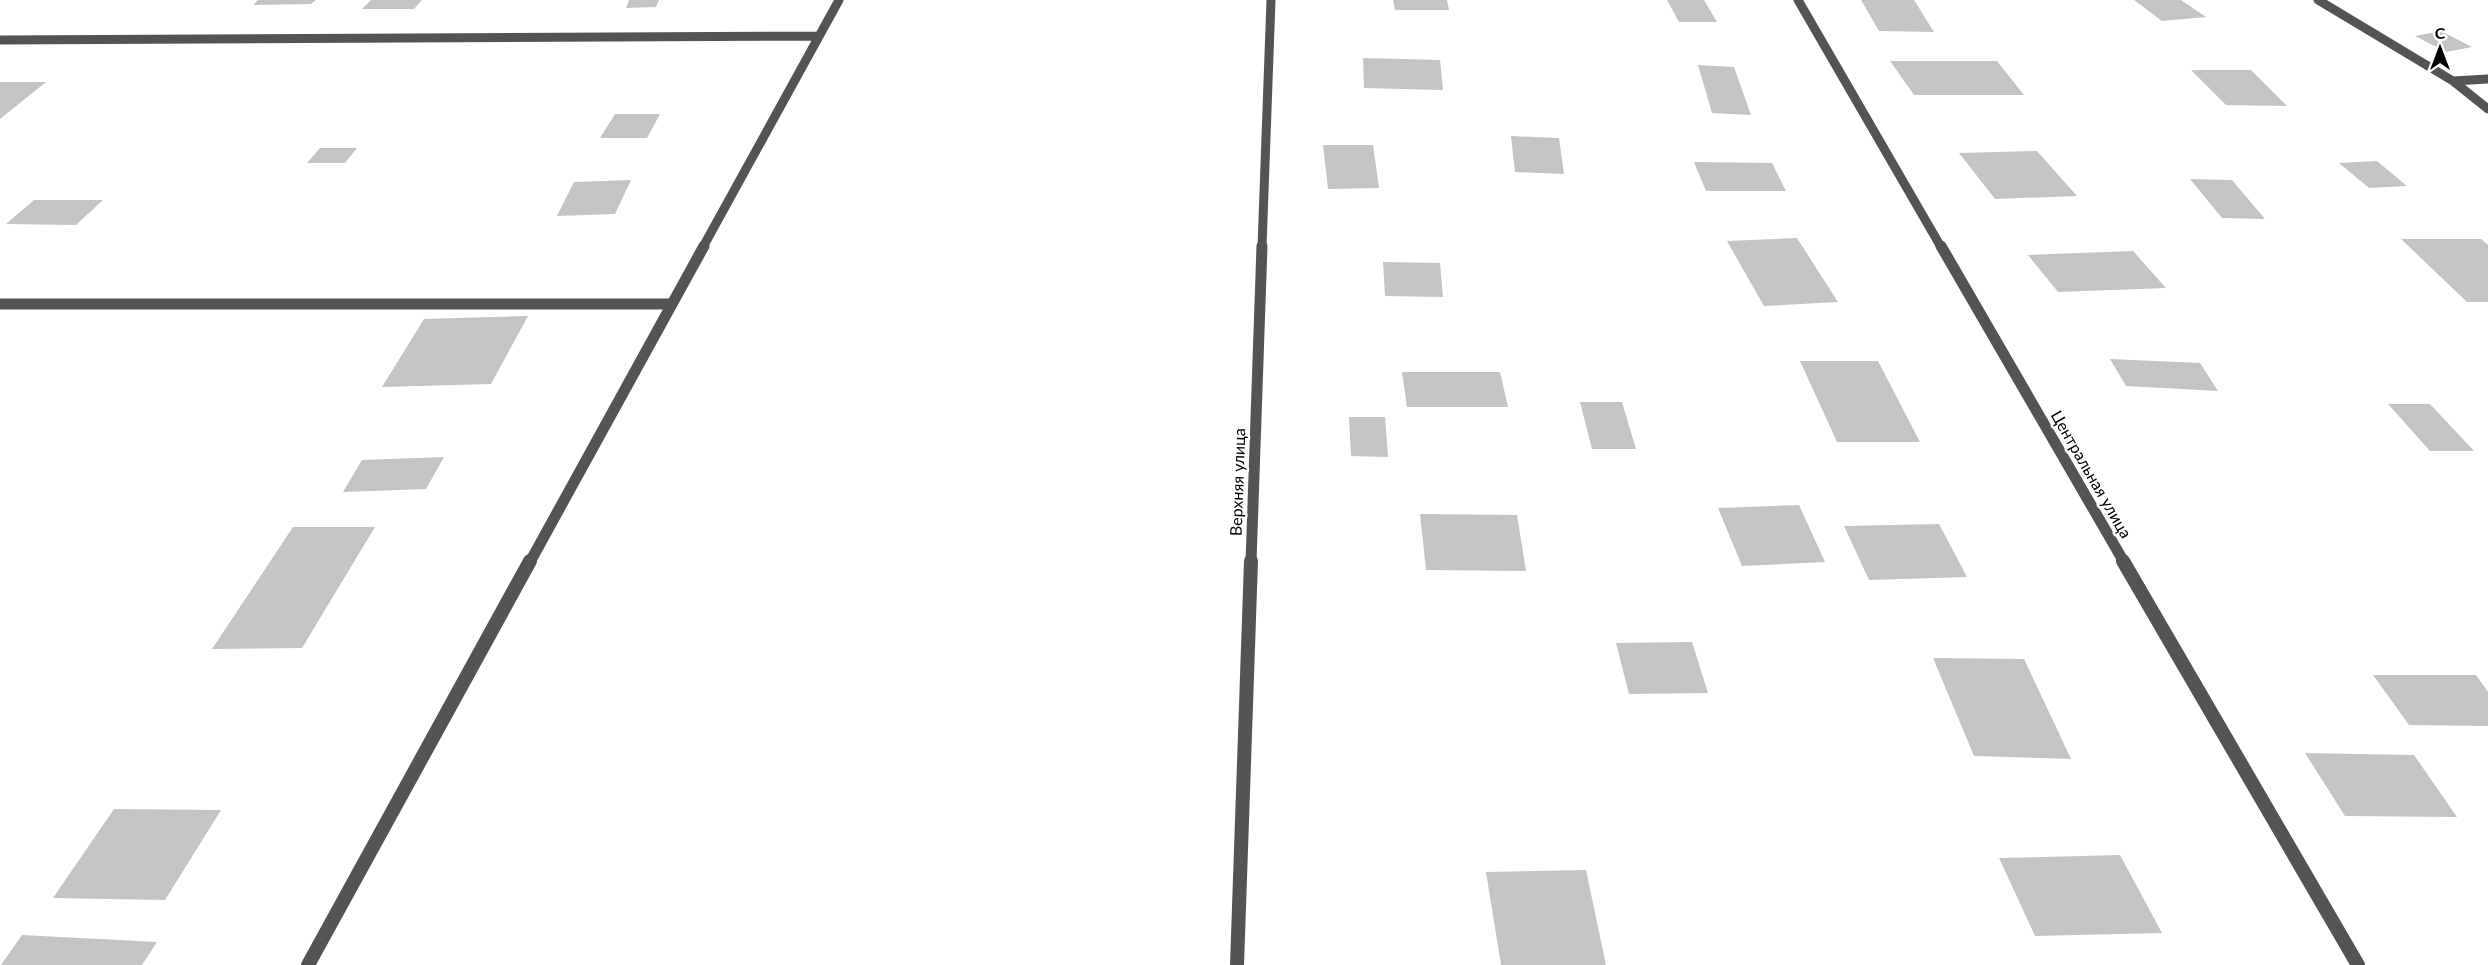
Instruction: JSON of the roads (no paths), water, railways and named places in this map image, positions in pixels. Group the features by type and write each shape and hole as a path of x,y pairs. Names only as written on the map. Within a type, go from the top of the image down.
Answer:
{"street":[{"path":"308,965 839,0"},
{"name":"Верхняя улица","path":"1237,965 1271,0"},
{"name":"Центральная улица","path":"1798,0 2358,965"},
{"path":"2318,0 2453,81 2488,110"},
{"path":"0,40 819,36"},
{"path":"2453,81 2488,79"},
{"path":"0,304 671,304"}]}
